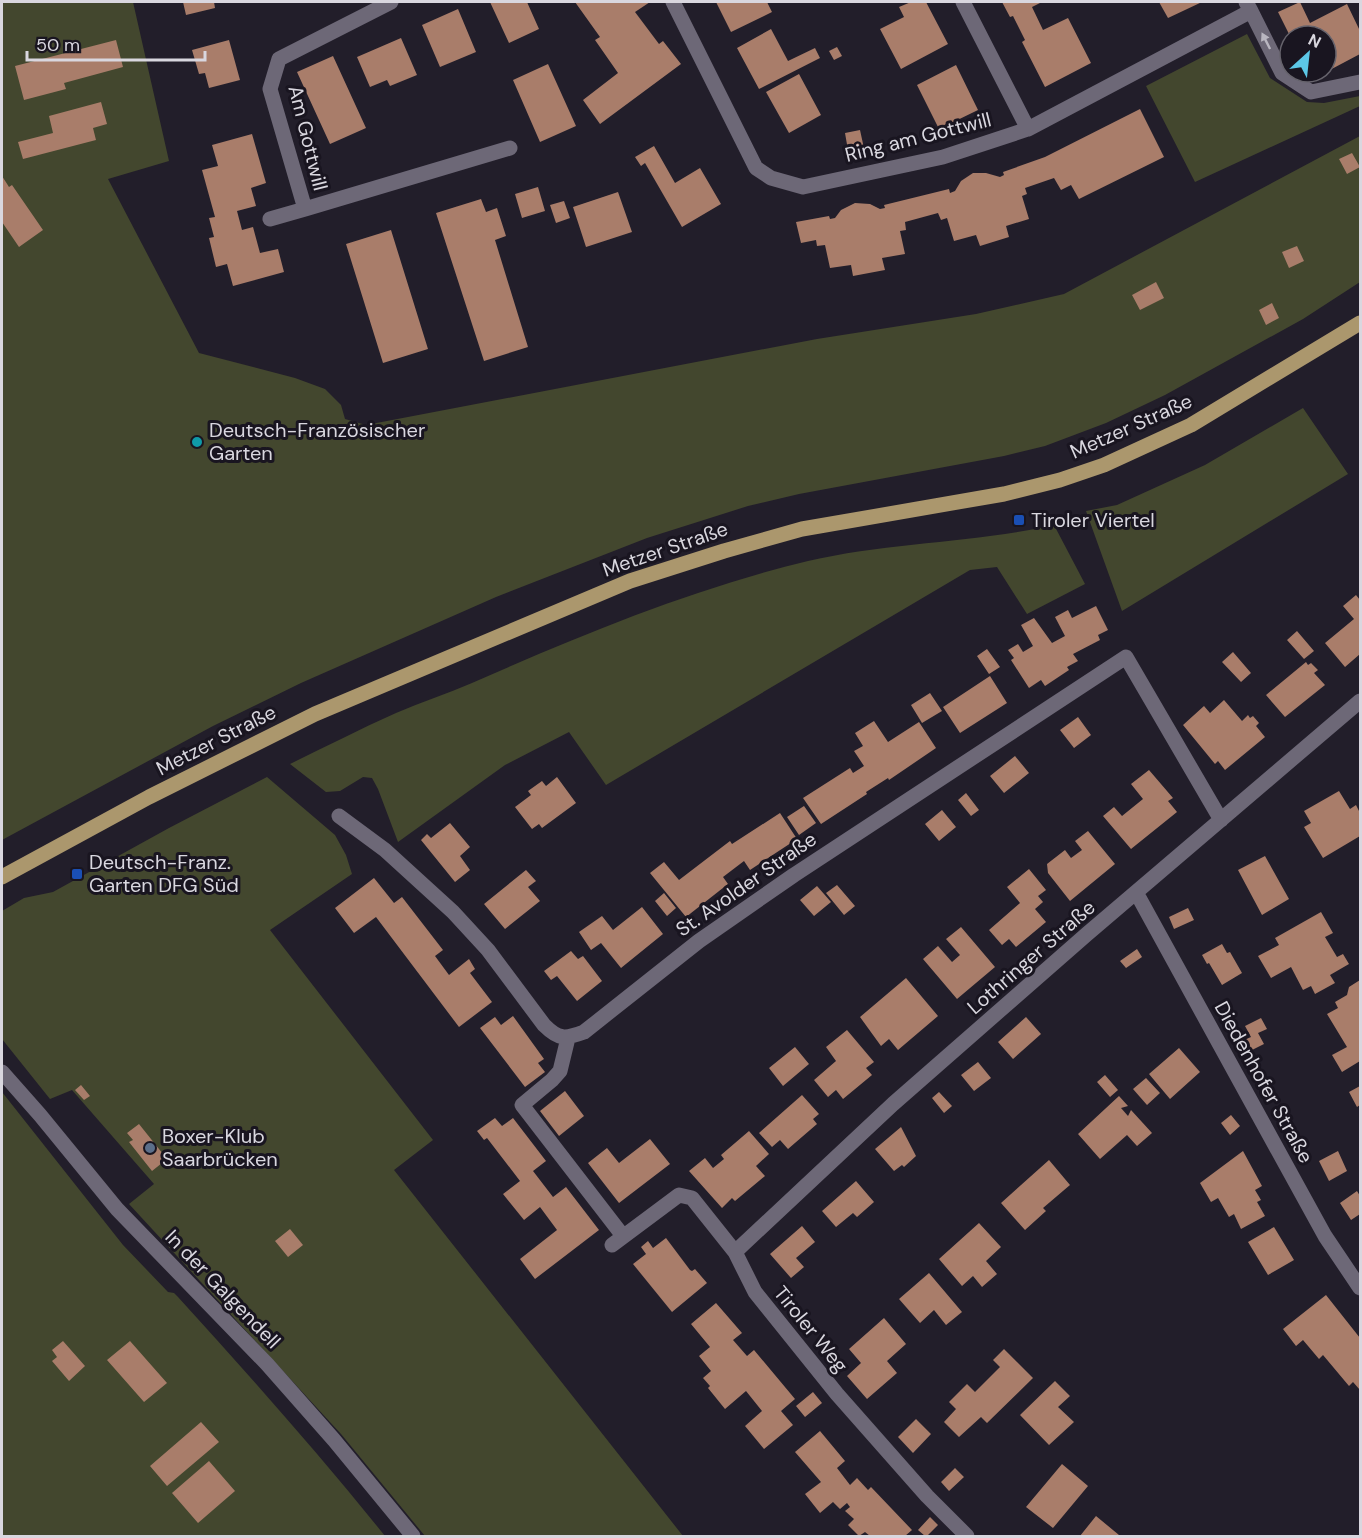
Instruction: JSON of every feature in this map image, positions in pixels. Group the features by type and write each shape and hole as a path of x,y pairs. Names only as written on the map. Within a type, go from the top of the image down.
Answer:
{"main road":[{"name":"Metzer Straße","path":"2,877 149,797 315,714 621,585 724,551 802,530 1004,494 1059,480 1104,465 1191,425 1360,323"}],"street":[{"name":"Am Gottwill","path":"305,209 270,89 279,59 391,2"},
{"name":"Ring am Gottwill","path":"673,2 756,168 771,178 802,187 943,157 1028,129 1248,6 1282,73 1311,92 1360,82"},
{"path":"963,2 1028,129"},
{"name":"Am Gottwill","path":"270,219 510,148"},
{"name":"St. Avolder Straße","path":"568,1038 584,1032 699,941 794,875 1126,657 1221,820"},
{"name":"Lothringer Straße","path":"735,1252 893,1104 1087,934 1137,894 1360,701"},
{"path":"339,816 384,850 453,912 488,950 544,1025 553,1034 568,1038"},
{"name":"Diedenhofer Straße","path":"1137,894 1325,1236 1360,1288"},
{"name":"Tiroler Weg","path":"568,1038 560,1071 522,1105 617,1240 679,1195 692,1198 735,1252 755,1292 837,1394 927,1496 967,1536"},
{"name":"In der Galgendell","path":"2,1072 40,1114 117,1209 267,1364 334,1440 413,1536"}],"green space":[{"name":"Deutsch-Französischer Garten","path":"2,2 133,2 169,161 108,179 199,353 295,378 325,389 341,405 345,419 366,425 817,339 976,314 1064,294 1360,136 1360,282 1303,319 1165,395 1106,423 1045,446 748,506 647,538 496,597 301,683 213,726 2,840"},
{"path":"1247,34 1270,78 1278,84 1307,102 1324,103 1360,96 1360,106 1195,182 1146,86"},
{"path":"1303,408 1348,474 1122,611 1086,511 1117,505 1205,465"},
{"path":"1054,525 1085,584 1027,614 997,567 970,570 606,785 569,732 505,765 398,842 372,778 363,777 340,791 326,792 290,764 405,709 637,614 722,585 765,572 839,555 993,536"},
{"path":"267,777 335,835 346,855 352,874 270,930 433,1140 394,1170 683,1536 425,1536 341,1434 129,1204 154,1184 72,1090 50,1099 2,1039 2,911 24,898 53,892"},
{"path":"2,1092 123,1245 168,1292 174,1293 205,1326 385,1536 2,1536"}],"building":[{"path":"183,2 214,2 215,8 186,15"},
{"path":"490,2 527,2 539,29 509,43"},
{"path":"575,2 650,2 635,12 659,44 663,41 681,64 600,124 583,100 618,73 595,40 600,37"},
{"path":"716,2 767,2 772,12 731,32"},
{"path":"911,2 926,2 948,44 901,69 880,29 904,17 899,7"},
{"path":"1002,2 1042,2 1032,7 1043,30 1068,18 1091,63 1045,87 1022,42 1025,40 1013,16 1010,17"},
{"path":"1159,2 1202,2 1168,18"},
{"path":"1300,2 1310,23 1347,4 1360,31 1360,54 1338,66 1338,24 1284,24 1278,12"},
{"path":"458,9 476,52 440,67 422,25"},
{"path":"771,29 788,61 815,48 820,58 759,89 737,48"},
{"path":"401,38 417,75 390,86 387,80 370,87 357,57"},
{"path":"116,40 123,67 64,83 66,89 24,100 15,66"},
{"path":"229,40 240,80 209,88 205,73 199,74 192,50"},
{"path":"837,47 842,56 834,60 829,51"},
{"path":"333,56 366,128 330,144 297,72"},
{"path":"548,64 576,126 540,142 513,80"},
{"path":"956,65 978,110 939,129 917,85"},
{"path":"799,74 821,115 789,133 766,92"},
{"path":"101,102 107,124 93,128 96,140 23,159 18,142 53,133 49,116"},
{"path":"1140,109 1164,157 1079,199 1071,185 1061,190 1054,178 1025,188 1027,194 1022,196 1029,219 1006,226 1009,237 980,246 976,235 954,241 947,218 941,220 938,213 905,222 906,230 900,231 905,254 882,258 885,270 853,276 851,265 830,268 825,245 817,246 816,240 801,243 796,222 829,216 830,219 835,218 841,210 855,203 870,204 880,209 885,208 884,205 949,189 950,193 955,191 961,181 973,173 986,173 1000,177 1004,175 1003,172 1045,157"},
{"path":"860,130 865,153 849,156 845,133"},
{"path":"252,134 266,183 251,188 256,206 237,211 242,230 253,227 260,253 278,249 284,272 233,286 227,264 216,267 209,238 214,237 209,218 215,217 202,170 218,166 212,145"},
{"path":"654,146 675,183 700,168 721,204 682,227 645,163 641,166 635,157"},
{"path":"1352,153 1360,167 1347,174 1339,159"},
{"path":"2,176 9,187 12,185 43,230 19,247 2,222"},
{"path":"538,187 545,211 522,218 515,194"},
{"path":"618,192 632,232 586,247 573,207"},
{"path":"481,199 486,212 497,208 506,236 495,240 528,347 484,361 436,213"},
{"path":"564,201 570,218 556,223 550,205"},
{"path":"391,230 428,349 383,363 346,244"},
{"path":"1297,246 1304,261 1289,268 1282,252"},
{"path":"1156,282 1164,298 1140,310 1132,295"},
{"path":"1272,303 1279,318 1266,325 1259,310"},
{"path":"1356,595 1360,600 1360,654 1345,667 1325,643 1354,619 1343,606"},
{"path":"1096,606 1108,630 1098,635 1100,640 1073,654 1078,661 1067,667 1069,670 1045,686 1041,680 1029,688 1011,660 1014,658 1008,650 1018,644 1023,652 1033,646 1021,625 1034,618 1052,643 1065,636 1055,617 1068,610 1072,618"},
{"path":"1297,631 1314,651 1304,659 1287,640"},
{"path":"987,649 1000,667 989,674 977,656"},
{"path":"1233,652 1251,673 1241,682 1222,662"},
{"path":"1306,662 1308,665 1311,663 1318,670 1314,673 1325,685 1285,717 1266,695"},
{"path":"990,676 1007,703 960,733 943,707"},
{"path":"930,693 942,711 922,723 911,705"},
{"path":"1224,700 1242,721 1248,715 1250,718 1253,716 1259,723 1256,726 1265,737 1225,770 1218,761 1215,764 1183,725 1204,706 1210,713"},
{"path":"1078,717 1091,735 1074,748 1060,730"},
{"path":"874,721 888,742 919,722 936,748 889,780 888,778 866,792 867,794 821,824 803,798 850,768 853,773 864,766 854,751 863,746 855,733"},
{"path":"1015,756 1029,773 1004,793 990,776"},
{"path":"1149,770 1173,798 1168,801 1177,812 1131,849 1103,816 1114,807 1122,816 1143,799 1131,784"},
{"path":"557,777 576,803 542,828 539,824 532,829 515,807 531,795 528,791 542,781 546,786"},
{"path":"1339,791 1350,809 1356,805 1360,813 1360,836 1323,858 1304,827 1311,823 1304,811"},
{"path":"966,793 979,810 971,816 958,800"},
{"path":"804,806 816,823 799,835 787,817"},
{"path":"942,810 956,827 939,841 925,824"},
{"path":"780,813 797,839 750,870 744,861 723,877 728,884 686,917 650,873 664,862 679,880 730,841 732,844"},
{"path":"450,823 470,847 460,856 470,870 455,882 421,840 427,834 431,838"},
{"path":"1088,831 1115,864 1070,901 1048,873 1047,864 1065,850 1071,858 1082,850 1075,841"},
{"path":"1265,856 1289,899 1262,915 1238,870"},
{"path":"1029,869 1046,890 1038,896 1043,902 1035,909 1046,922 1016,947 1009,939 1002,945 989,930 1020,903 1007,887"},
{"path":"526,870 536,881 528,887 540,901 505,929 484,904"},
{"path":"374,878 394,903 402,897 443,950 435,956 449,975 469,959 475,969 470,973 492,1002 459,1027 376,917 354,933 335,908"},
{"path":"837,885 855,906 844,915 826,893"},
{"path":"817,886 831,902 814,916 800,900"},
{"path":"664,893 676,908 667,916 655,901"},
{"path":"642,907 663,934 621,968 601,943 591,950 579,932 602,916 613,930"},
{"path":"1188,908 1194,920 1174,929 1169,917"},
{"path":"1321,912 1333,933 1325,937 1337,957 1343,954 1349,964 1330,975 1335,983 1315,994 1311,986 1303,990 1291,967 1271,978 1258,956 1279,945 1275,938"},
{"path":"961,927 995,967 957,999 923,959 938,946 952,962 960,955 946,939"},
{"path":"1222,944 1227,953 1230,952 1242,973 1222,985 1202,955"},
{"path":"1137,949 1142,957 1126,968 1120,961"},
{"path":"571,951 578,959 583,956 602,981 577,1001 557,976 551,980 544,971"},
{"path":"906,978 938,1016 898,1050 889,1039 881,1046 860,1017"},
{"path":"1360,980 1360,1061 1342,1072 1332,1055 1347,1047 1327,1014 1338,1008 1335,1002 1347,995 1349,987"},
{"path":"513,1016 544,1059 538,1063 545,1072 525,1087 480,1028 495,1017 501,1025"},
{"path":"1026,1017 1041,1034 1013,1059 998,1042"},
{"path":"1261,1018 1267,1029 1258,1033 1264,1044 1248,1052 1242,1041 1251,1037 1245,1026"},
{"path":"847,1030 874,1062 866,1068 872,1075 843,1099 836,1090 828,1097 814,1080 836,1061 826,1047"},
{"path":"795,1047 809,1064 783,1086 769,1068"},
{"path":"1179,1048 1200,1072 1170,1099 1149,1074"},
{"path":"978,1062 991,1078 974,1091 961,1075"},
{"path":"1105,1075 1118,1090 1110,1097 1097,1082"},
{"path":"1146,1078 1160,1093 1147,1105 1133,1089"},
{"path":"81,1085 90,1096 84,1100 75,1090"},
{"path":"1360,1086 1360,1105 1357,1107 1349,1092"},
{"path":"565,1091 584,1116 559,1136 540,1111"},
{"path":"939,1092 952,1106 944,1113 932,1098"},
{"path":"802,1095 819,1114 813,1119 817,1124 788,1149 780,1140 772,1147 759,1133"},
{"path":"1119,1096 1128,1106 1121,1108 1128,1116 1131,1110 1152,1133 1137,1146 1127,1135 1100,1159 1078,1134"},
{"path":"1231,1115 1240,1126 1230,1135 1221,1123"},
{"path":"495,1118 502,1126 513,1118 546,1161 533,1171 553,1197 566,1187 599,1230 535,1279 520,1259 557,1230 540,1207 524,1220 503,1194 520,1181 487,1138 484,1140 477,1131"},
{"path":"139,1124 167,1159 152,1171 129,1142 133,1140 127,1133"},
{"path":"901,1127 916,1156 904,1167 902,1165 894,1171 875,1149"},
{"path":"749,1131 769,1154 756,1166 765,1176 735,1201 732,1198 722,1208 689,1171 705,1158 713,1168 724,1159 721,1155"},
{"path":"650,1139 670,1164 619,1203 588,1163 607,1148 619,1163"},
{"path":"1243,1151 1262,1186 1255,1190 1261,1200 1257,1202 1265,1216 1241,1229 1234,1214 1229,1217 1218,1198 1211,1202 1200,1183"},
{"path":"1338,1151 1347,1171 1329,1181 1319,1161"},
{"path":"1049,1160 1070,1185 1043,1208 1046,1211 1025,1230 1001,1203"},
{"path":"856,1181 874,1202 857,1217 853,1213 836,1227 822,1211"},
{"path":"1357,1191 1360,1196 1360,1214 1351,1220 1340,1203"},
{"path":"979,1223 1001,1247 986,1261 997,1274 982,1287 973,1276 962,1286 939,1259"},
{"path":"802,1226 815,1242 796,1258 804,1267 791,1278 770,1254"},
{"path":"1274,1227 1294,1260 1268,1275 1248,1242"},
{"path":"290,1229 303,1245 288,1257 275,1241"},
{"path":"666,1238 690,1270 695,1269 707,1283 672,1312 633,1264 646,1254 641,1247 648,1241 653,1248"},
{"path":"929,1273 962,1312 946,1325 934,1310 920,1323 899,1299"},
{"path":"1326,1295 1360,1338 1360,1390 1353,1382 1349,1386 1323,1355 1319,1359 1303,1340 1296,1346 1283,1329"},
{"path":"716,1303 742,1333 733,1340 747,1356 754,1350 795,1399 781,1411 793,1425 764,1449 745,1426 762,1411 746,1391 725,1409 703,1378 711,1371 699,1356 710,1347 691,1324"},
{"path":"884,1318 906,1344 887,1361 897,1373 867,1399 847,1376 861,1363 849,1349"},
{"path":"63,1341 85,1366 69,1381 52,1361 57,1357 52,1350"},
{"path":"130,1341 167,1383 144,1402 107,1360"},
{"path":"1004,1349 1033,1378 987,1423 981,1417 959,1437 944,1422 956,1409 949,1402 967,1384 975,1392 1000,1367 993,1360"},
{"path":"1055,1381 1070,1396 1058,1407 1074,1422 1049,1445 1020,1415"},
{"path":"813,1392 822,1403 805,1417 796,1406"},
{"path":"916,1419 931,1434 913,1453 898,1437"},
{"path":"201,1422 219,1442 167,1486 150,1466"},
{"path":"820,1431 845,1461 837,1468 850,1485 857,1478 868,1490 871,1487 912,1530 905,1536 870,1536 865,1532 859,1536 848,1525 854,1519 845,1511 850,1507 847,1503 840,1509 833,1502 820,1513 805,1494 821,1482 795,1452"},
{"path":"209,1461 235,1491 198,1523 172,1493"},
{"path":"1062,1464 1088,1486 1053,1528 1026,1507"},
{"path":"955,1468 964,1477 949,1491 941,1482"},
{"path":"1096,1516 1119,1535 1080,1536"},
{"path":"930,1517 938,1525 925,1536 918,1530"}],"place":[{"name":"Deutsch-Französischer Garten","path":"197,442"},
{"name":"Tiroler Viertel","path":"1019,520"},
{"name":"Deutsch-Franz. Garten DFG Süd","path":"77,874"},
{"name":"Boxer-Klub Saarbrücken","path":"150,1148"}]}
